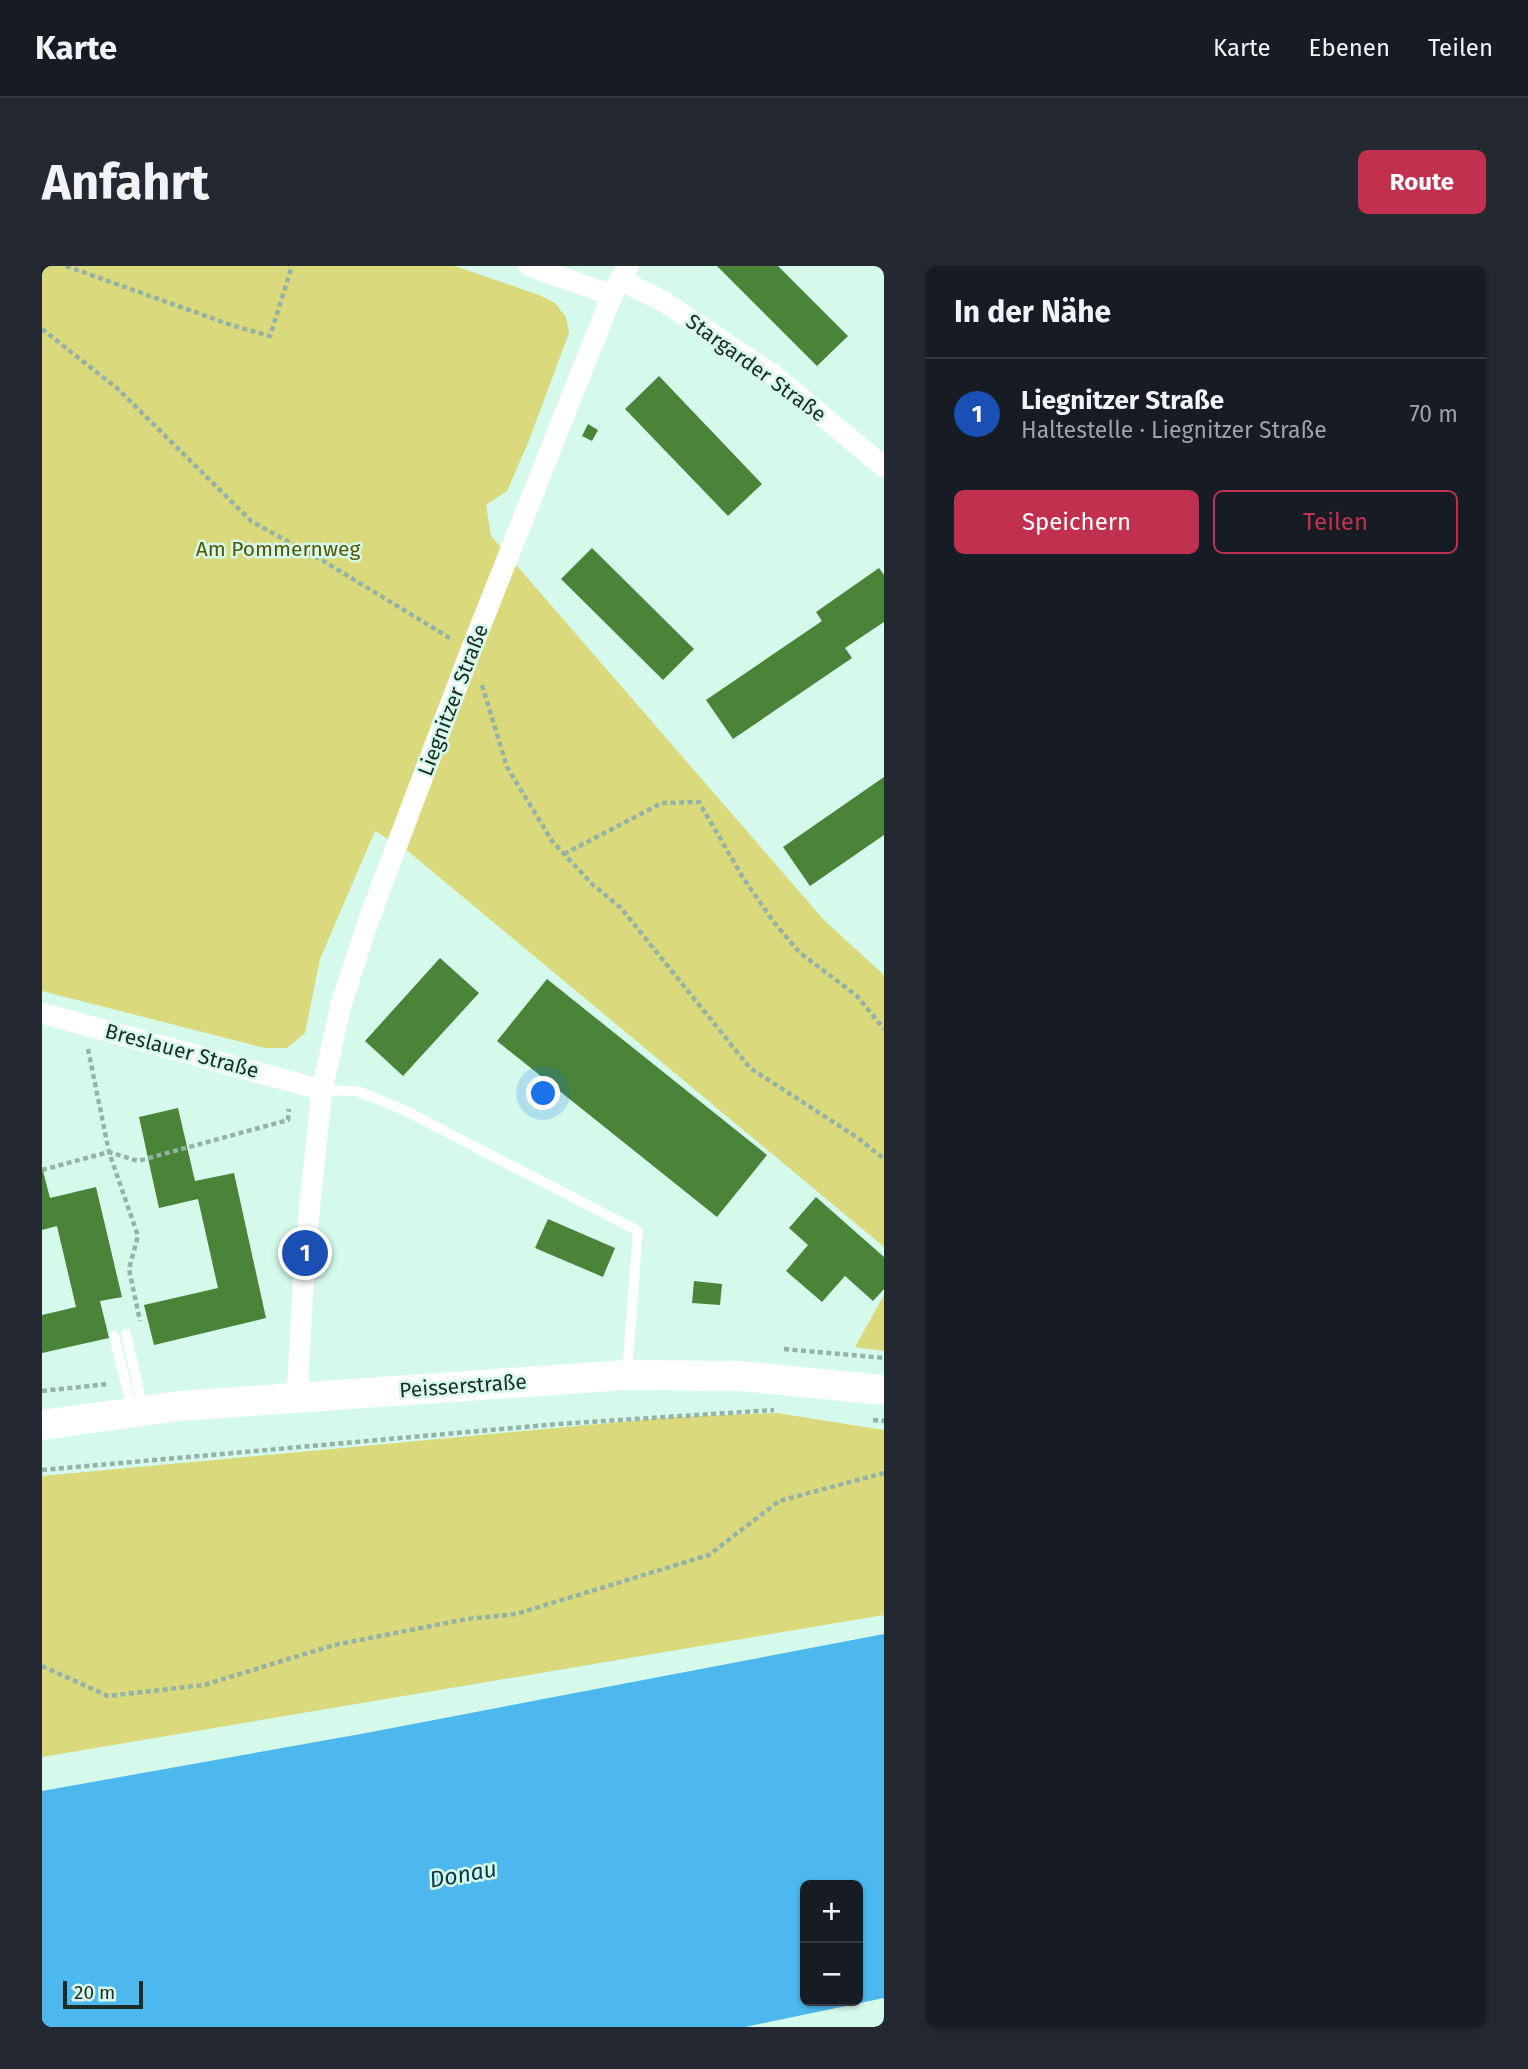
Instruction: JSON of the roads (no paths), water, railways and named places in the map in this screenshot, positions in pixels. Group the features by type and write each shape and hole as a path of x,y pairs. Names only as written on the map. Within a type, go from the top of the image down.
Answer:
{"street":[{"name":"Stargarder Straße","path":"529,266 620,280 663,301 776,377 884,467"},
{"name":"Liegnitzer Straße","path":"297,1397 305,1253 322,1090 341,1005 370,916 471,650 620,280"},
{"name":"Breslauer Straße","path":"42,1013 322,1090"},
{"name":"Peisserstraße","path":"42,1425 138,1412 297,1397 626,1375 741,1376 884,1390"}],"lane":[{"path":"322,1090 357,1091 404,1110 638,1231 626,1375"},
{"path":"120,1335 138,1412"}],"water":[{"name":"Donau","path":"884,1634 884,1998 863,2002 863,1880 800,1880 800,2006 846,2006 745,2027 42,2027 42,1791 366,1733"}],"place":[{"name":"Liegnitzer Straße","path":"305,1253"}],"park label":[{"name":"Am Pommernweg","path":"278,549"}]}
